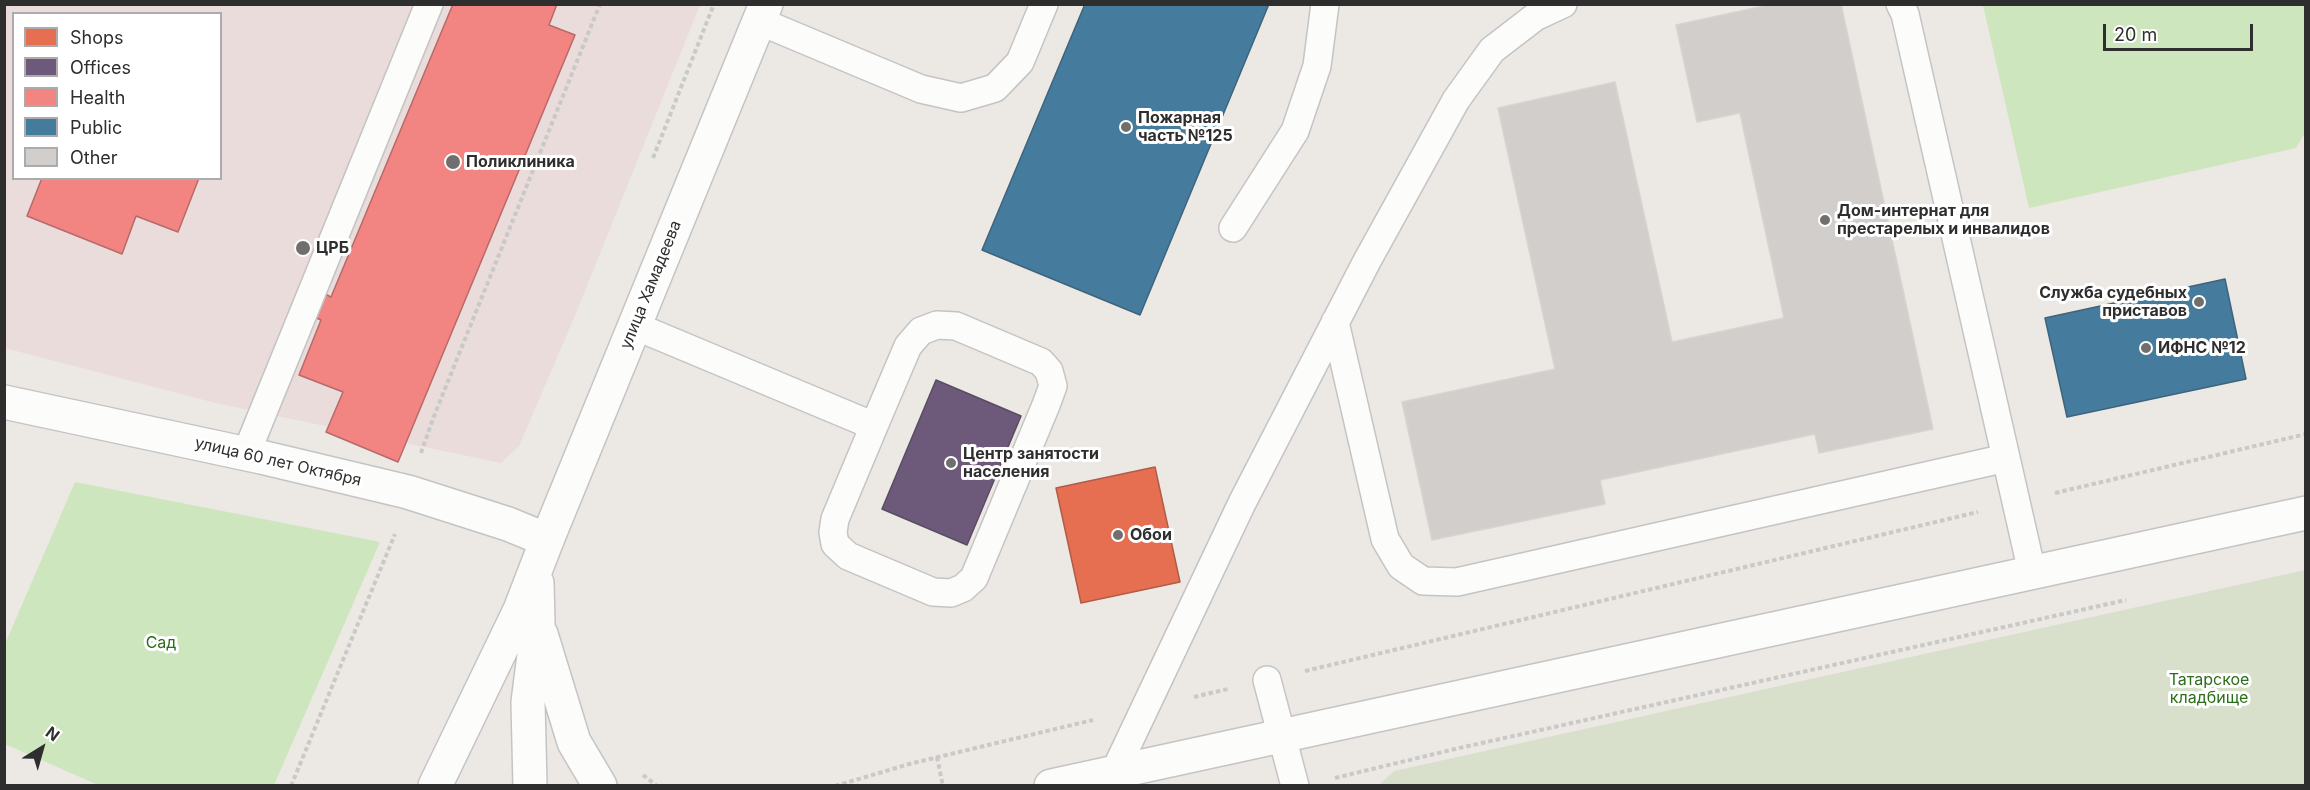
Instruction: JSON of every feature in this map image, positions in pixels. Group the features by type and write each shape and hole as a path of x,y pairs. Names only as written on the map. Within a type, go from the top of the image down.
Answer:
{"street":[{"name":"улица Хамадеева","path":"435,786 493,668 542,553 762,13"},
{"name":"улица 60 лет Октября","path":"4,402 246,454 408,492 508,524 542,553"},
{"path":"1051,786 2306,513"},
{"name":"улица Хамадеева","path":"530,786 528,702 538,624 536,600 542,553"},
{"path":"538,624 574,742 600,786"}],"lane":[{"path":"246,454 429,4"},
{"path":"762,13 921,88 962,98 995,88 1020,62 1044,4"},
{"path":"1233,228 1296,130 1317,66 1325,4"},
{"path":"1115,771 1242,503 1335,322 1456,100 1492,51 1536,17 1563,4"},
{"path":"1900,4 1905,14 2032,572"},
{"path":"1335,322 1386,539 1401,566 1423,581 1458,582 2006,458"},
{"path":"937,325 956,326 1041,362 1049,371 1053,386 1046,405 974,578 963,588 951,593 933,592 848,556 835,544 832,532 835,519 874,426 908,345 921,331 937,325"},
{"path":"635,326 874,426"},
{"path":"1267,680 1295,786"}],"path":[{"path":"291,786 399,524 434,416 600,4"},
{"path":"834,786 937,757 2306,434"},
{"path":"1329,780 1466,746 2131,599"},
{"path":"937,757 943,786"}],"shaded area":[{"name":"ЦРБ","path":"4,5 700,5 574,318 519,446 501,463 216,403 5,348"}],"green space":[{"path":"1983,5 2305,5 2305,133 2296,148 2029,208"},
{"name":"Сад","path":"75,482 380,542 274,785 98,785 5,744 5,644"},
{"name":"Татарское кладбище","path":"2305,570 2305,785 1379,785 1394,771"}],"building: Shops":[{"path":"1155,467 1180,582 1081,603 1056,488"}],"building: Offices":[{"path":"936,380 1021,416 967,545 882,509"}],"building: Health":[{"path":"453,4 557,4 549,25 575,35 398,462 326,432 343,392 299,375 321,320 305,313 315,289 331,297"},
{"path":"41,180 198,180 178,232 136,216 122,254 27,216"}],"building: Public":[{"name":"Пожарная часть №125","path":"1085,4 1269,4 1140,315 982,250"},
{"name":"ИФНС №12","path":"2225,279 2246,379 2067,417 2045,318"}],"building: Other":[{"name":"Дом-интернат для престарелых и инвалидов","path":"1773,4 1841,4 1933,429 1819,453 1815,434 1600,480 1605,504 1432,540 1402,402 1555,369 1498,108 1615,82 1672,342 1784,318 1740,113 1697,122 1676,25"}],"place":[{"name":"Пожарная часть №125","path":"1126,127"},
{"name":"Поликлиника","path":"453,162"},
{"name":"Дом-интернат для престарелых и инвалидов","path":"1825,220"},
{"name":"ЦРБ","path":"303,248"},
{"name":"Служба судебных приставов","path":"2199,302"},
{"name":"ИФНС №12","path":"2146,348"},
{"name":"Центр занятости населения","path":"951,463"},
{"name":"Обои","path":"1118,535"}]}
